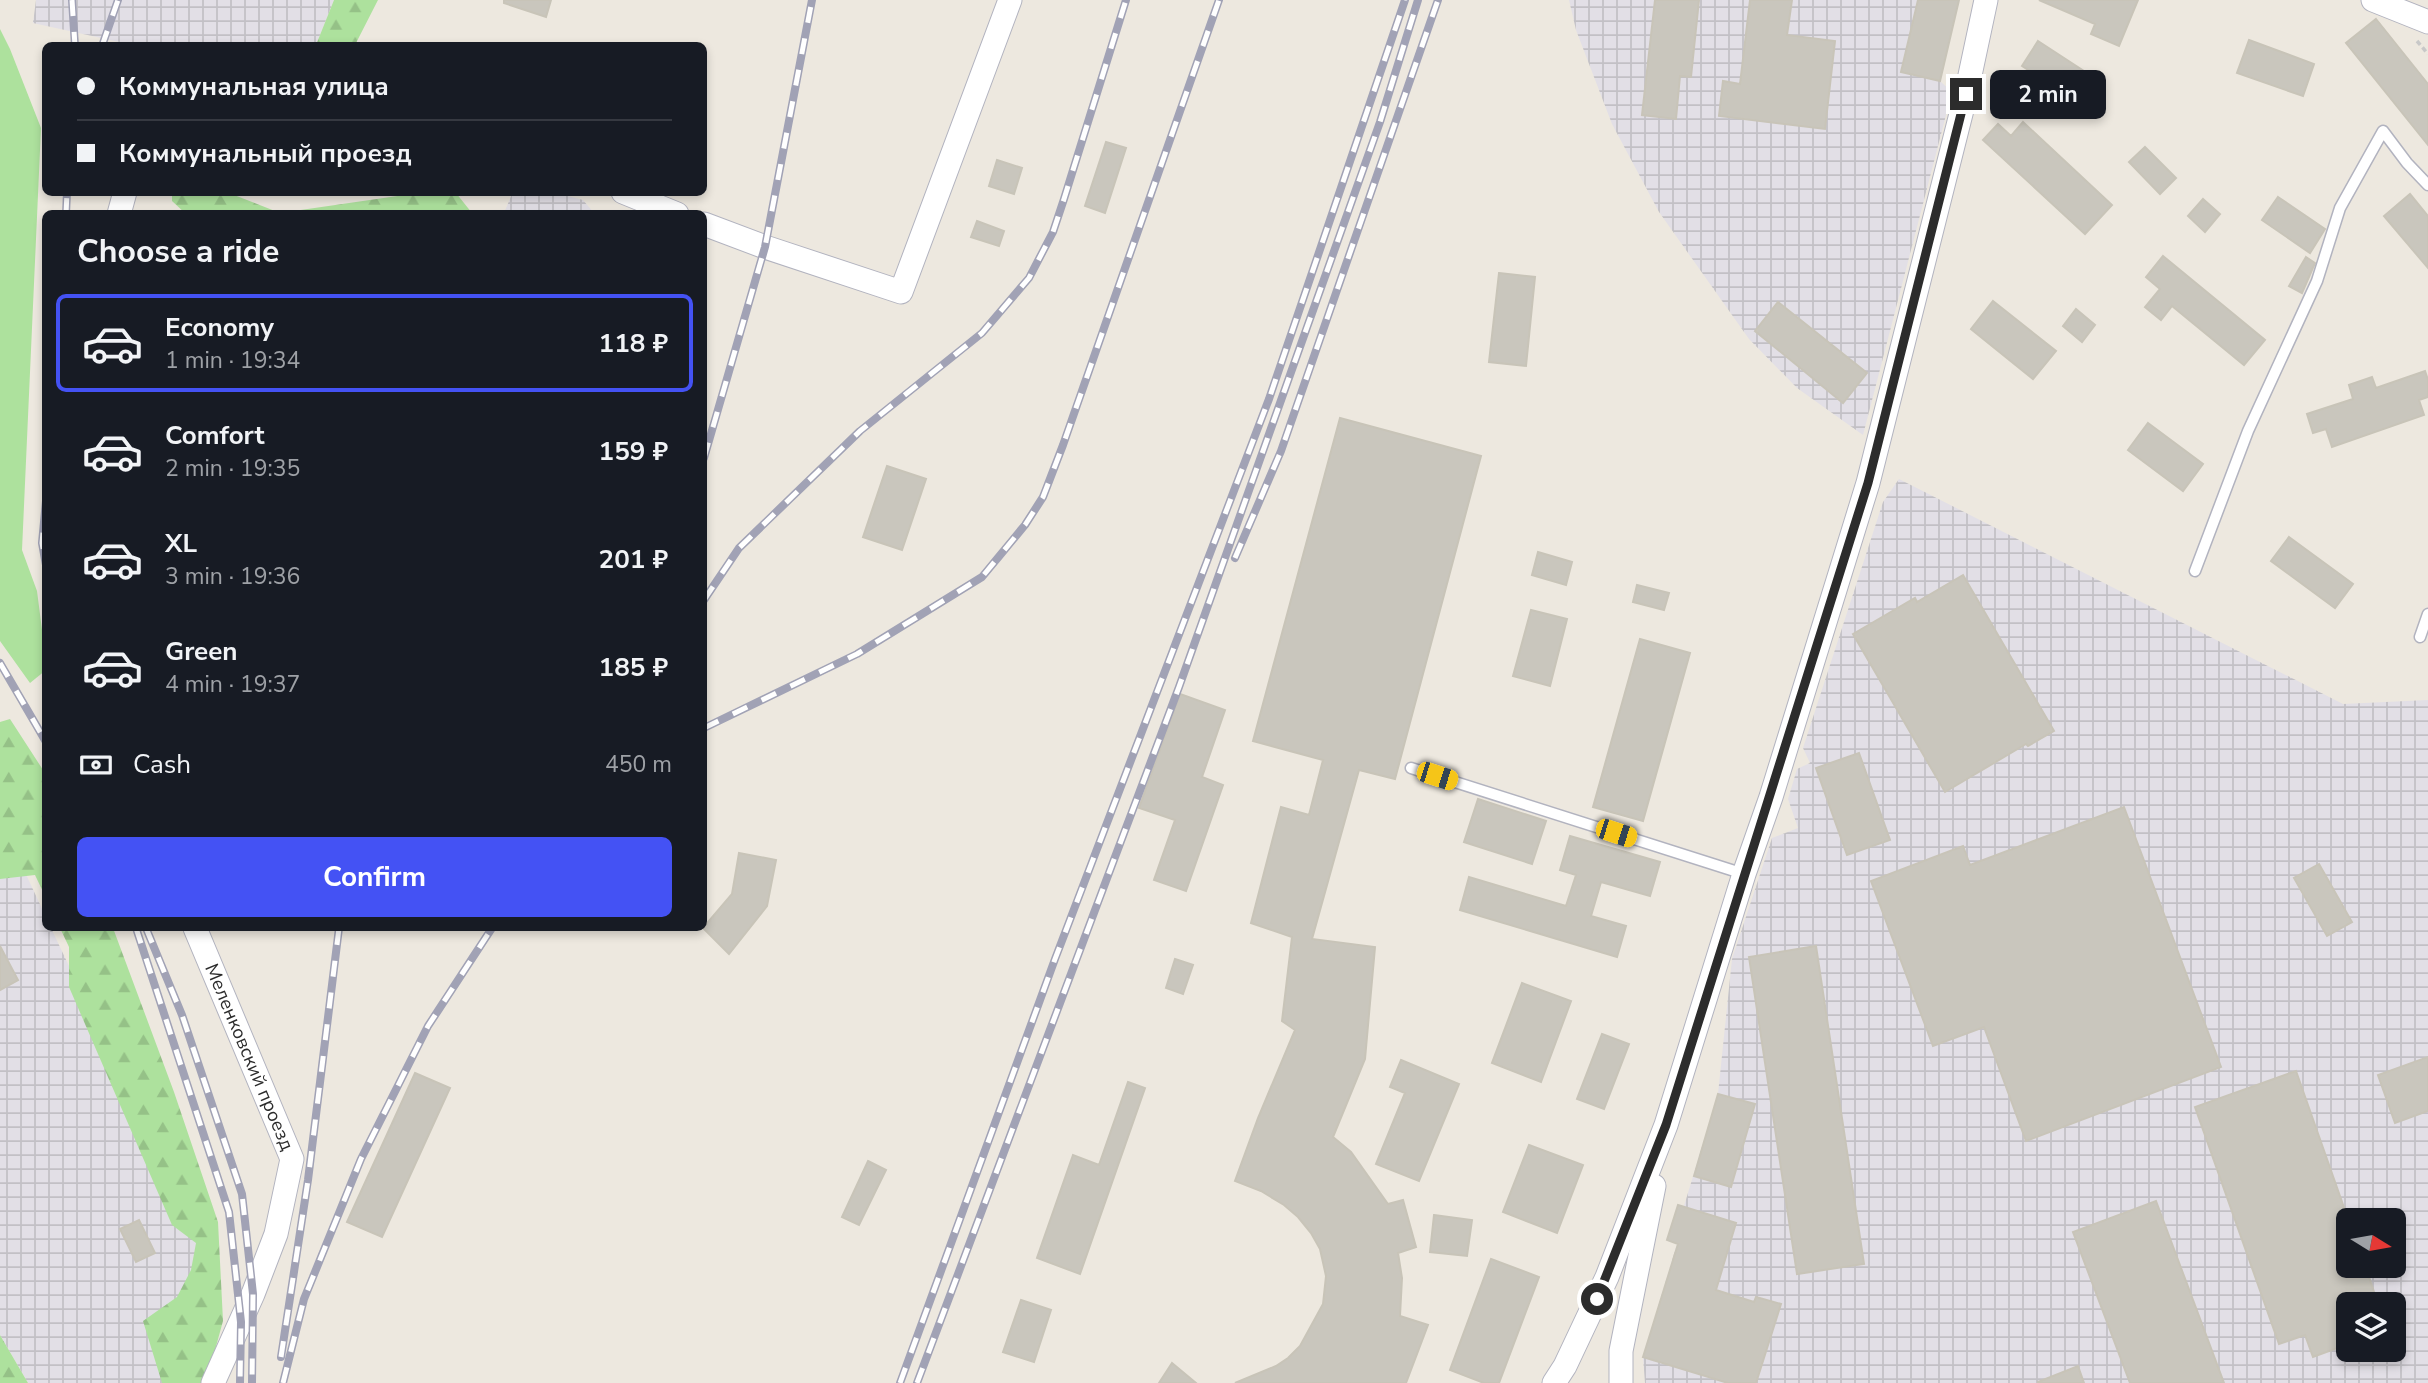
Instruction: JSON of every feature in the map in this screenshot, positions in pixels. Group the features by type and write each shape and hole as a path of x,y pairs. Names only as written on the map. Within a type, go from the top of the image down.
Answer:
{"street":[{"path":"707,225 901,292 1010,0"},
{"path":"1554,1383 1565,1366 1607,1277 1666,1125 1744,874 1771,797 1868,483 1966,94 1986,0"},
{"path":"2373,0 2428,22"},
{"path":"633,196 667,210"},
{"name":"Меленковский проезд","path":"196,931 292,1159 276,1234 254,1294 214,1383"},
{"path":"1621,1383 1621,1351 1666,1125"}],"lane":[{"path":"2195,571 2248,431 2318,281 2340,208 2384,131 2407,163 2428,185"},
{"path":"2420,637 2428,614"},
{"path":"1411,768 1744,874"}],"shaded area":[{"path":"36,0 334,0 317,42 119,42 33,23"},
{"path":"1569,0 1959,0 1940,81 1952,92 1863,435 1797,388 1749,339 1659,212 1612,124 1576,30"},
{"path":"511,196 568,196 583,200 591,210 505,210"},
{"path":"1899,479 2343,704 2428,700 2428,1383 1645,1383 1643,1357 1677,1244 1667,1240 1678,1205 1684,1206 1718,1094 1732,959 1772,838 1798,828 1788,799 1797,769 1810,763 1803,748 1883,502"},
{"path":"0,819 42,909 42,931 52,931 202,1247 194,1383 28,1383 0,1335"}],"green space":[{"path":"334,0 378,0 357,42 317,42"},
{"path":"0,29 41,128 22,550 37,591 42,630 42,673 30,683 0,641"},
{"path":"172,196 237,196 272,210 182,210 172,201"},
{"path":"397,196 458,196 470,210 301,210"},
{"path":"10,719 42,768 42,890 35,875 0,879 0,722"},
{"path":"61,931 114,931 174,1092 218,1222 223,1321 209,1372 203,1383 162,1383 143,1321 177,1297 191,1270 196,1243 172,1225 69,987 69,947"},
{"path":"0,1335 28,1383 0,1383"}],"building":[{"path":"504,0 551,0 546,17 504,3"},
{"path":"1655,0 1699,0 1691,77 1680,76 1676,119 1642,115"},
{"path":"1750,0 1792,0 1787,35 1835,41 1825,129 1719,116 1723,81 1740,84"},
{"path":"1918,0 1959,0 1940,81 1901,72"},
{"path":"2039,0 2138,0 2119,46 2091,34 2095,24"},
{"path":"2376,19 2428,84 2428,145 2346,43"},
{"path":"2249,40 2314,64 2303,96 2237,73"},
{"path":"2038,41 2087,73 2071,97 2022,66"},
{"path":"2023,122 2112,205 2085,234 1983,140 1998,124 2011,136"},
{"path":"1106,142 1126,148 1105,213 1085,206"},
{"path":"2145,147 2176,178 2160,194 2129,162"},
{"path":"997,160 1022,168 1014,194 989,186"},
{"path":"2410,194 2428,216 2428,268 2384,216"},
{"path":"2278,197 2325,229 2310,253 2262,220"},
{"path":"2203,199 2220,214 2205,232 2188,216"},
{"path":"977,221 1004,231 999,246 971,237"},
{"path":"2163,256 2265,340 2244,365 2172,306 2161,320 2145,307 2160,289 2146,277"},
{"path":"2306,257 2315,263 2302,293 2289,286"},
{"path":"1499,273 1535,277 1526,366 1489,362"},
{"path":"1993,301 2056,351 2033,379 1971,329"},
{"path":"1778,302 1867,373 1843,403 1755,331"},
{"path":"2076,309 2095,325 2082,342 2063,326"},
{"path":"2425,371 2428,397 2419,400 2424,415 2332,447 2326,429 2313,433 2307,414 2353,399 2349,385 2372,377 2376,388"},
{"path":"1340,418 1481,456 1395,779 1359,770 1312,939 1375,947 1365,1059 1333,1137 1351,1152 1388,1204 1403,1200 1416,1247 1398,1253 1402,1278 1400,1316 1428,1325 1406,1383 1235,1383 1276,1366 1288,1358 1300,1346 1323,1304 1326,1276 1320,1249 1311,1233 1284,1205 1261,1191 1235,1181 1295,1030 1282,1021 1292,937 1251,923 1281,807 1309,815 1323,760 1253,741"},
{"path":"2148,423 2203,464 2183,491 2128,450"},
{"path":"887,466 926,479 902,550 863,537"},
{"path":"2289,537 2353,584 2335,608 2271,561"},
{"path":"1538,552 1572,562 1566,585 1532,575"},
{"path":"1963,575 2054,731 2028,746 2026,744 1945,792 1853,634 1915,598 1917,602"},
{"path":"1637,585 1669,593 1664,610 1633,602"},
{"path":"1531,610 1567,619 1550,686 1513,676"},
{"path":"1640,639 1690,653 1643,821 1593,807"},
{"path":"1180,694 1225,710 1202,777 1223,785 1186,891 1154,880 1175,820 1139,808"},
{"path":"1859,753 1890,840 1847,855 1816,768"},
{"path":"1478,799 1546,821 1532,864 1464,842"},
{"path":"2124,807 2221,1067 2026,1141 1984,1027 1933,1046 1871,881 1963,846 1970,865"},
{"path":"1570,836 1660,862 1650,896 1601,882 1591,916 1626,926 1617,957 1460,910 1469,877 1566,906 1576,875 1560,870"},
{"path":"739,853 776,860 767,906 729,954 706,931 707,923 732,894"},
{"path":"2319,864 2352,922 2327,936 2294,878"},
{"path":"0,946 18,980 0,990"},
{"path":"1816,946 1864,1264 1797,1274 1749,957"},
{"path":"1175,959 1193,965 1183,994 1166,988"},
{"path":"1522,983 1571,1001 1541,1082 1492,1063"},
{"path":"1602,1034 1629,1044 1604,1109 1577,1099"},
{"path":"2428,1057 2428,1111 2395,1123 2378,1075"},
{"path":"1401,1060 1459,1084 1419,1181 1376,1164 1405,1093 1390,1087"},
{"path":"2296,1071 2344,1208 2336,1208 2336,1278 2369,1278 2374,1292 2336,1292 2336,1348 2313,1357 2305,1335 2279,1344 2195,1107"},
{"path":"415,1073 450,1088 382,1237 347,1222"},
{"path":"1128,1082 1145,1088 1080,1274 1037,1258 1073,1155 1099,1165"},
{"path":"1718,1094 1755,1104 1731,1187 1694,1176"},
{"path":"1529,1145 1583,1165 1557,1233 1503,1212"},
{"path":"868,1161 886,1170 859,1225 842,1217"},
{"path":"2156,1201 2224,1383 2130,1383 2073,1232"},
{"path":"1678,1205 1736,1223 1716,1290 1754,1302 1756,1297 1781,1304 1756,1383 1728,1383 1643,1357 1678,1244 1667,1240"},
{"path":"1434,1215 1472,1220 1467,1256 1430,1252"},
{"path":"139,1220 155,1253 136,1262 120,1229"},
{"path":"1491,1259 1539,1277 1499,1383 1484,1383 1450,1370"},
{"path":"1021,1300 1051,1310 1034,1362 1003,1352"},
{"path":"1172,1363 1196,1383 1159,1383"},
{"path":"2078,1366 2084,1383 2038,1383 2038,1382"}],"railway":[{"path":"72,0 75,42"},
{"path":"103,42 118,0"},
{"path":"707,448 765,247 812,0"},
{"path":"707,596 739,548 860,431 982,333 1029,278 1053,232 1126,0"},
{"path":"707,727 857,654 982,577 1025,525 1043,497 1063,445 1219,0"},
{"path":"900,1383 1055,959 1269,399 1405,0"},
{"path":"917,1383 1179,687 1380,122 1418,0"},
{"path":"1235,558 1281,451 1438,0"},
{"path":"66,210 67,196"},
{"path":"0,663 42,735"},
{"path":"137,931 229,1212 241,1322 240,1383"},
{"path":"147,931 182,1015 242,1194 253,1294 252,1383"},
{"path":"281,1357 308,1180 339,931"},
{"path":"283,1383 304,1299 361,1159 428,1026 490,931"}],"route":[{"path":"1597,1299 1666,1125 1868,483 1966,94"}]}
